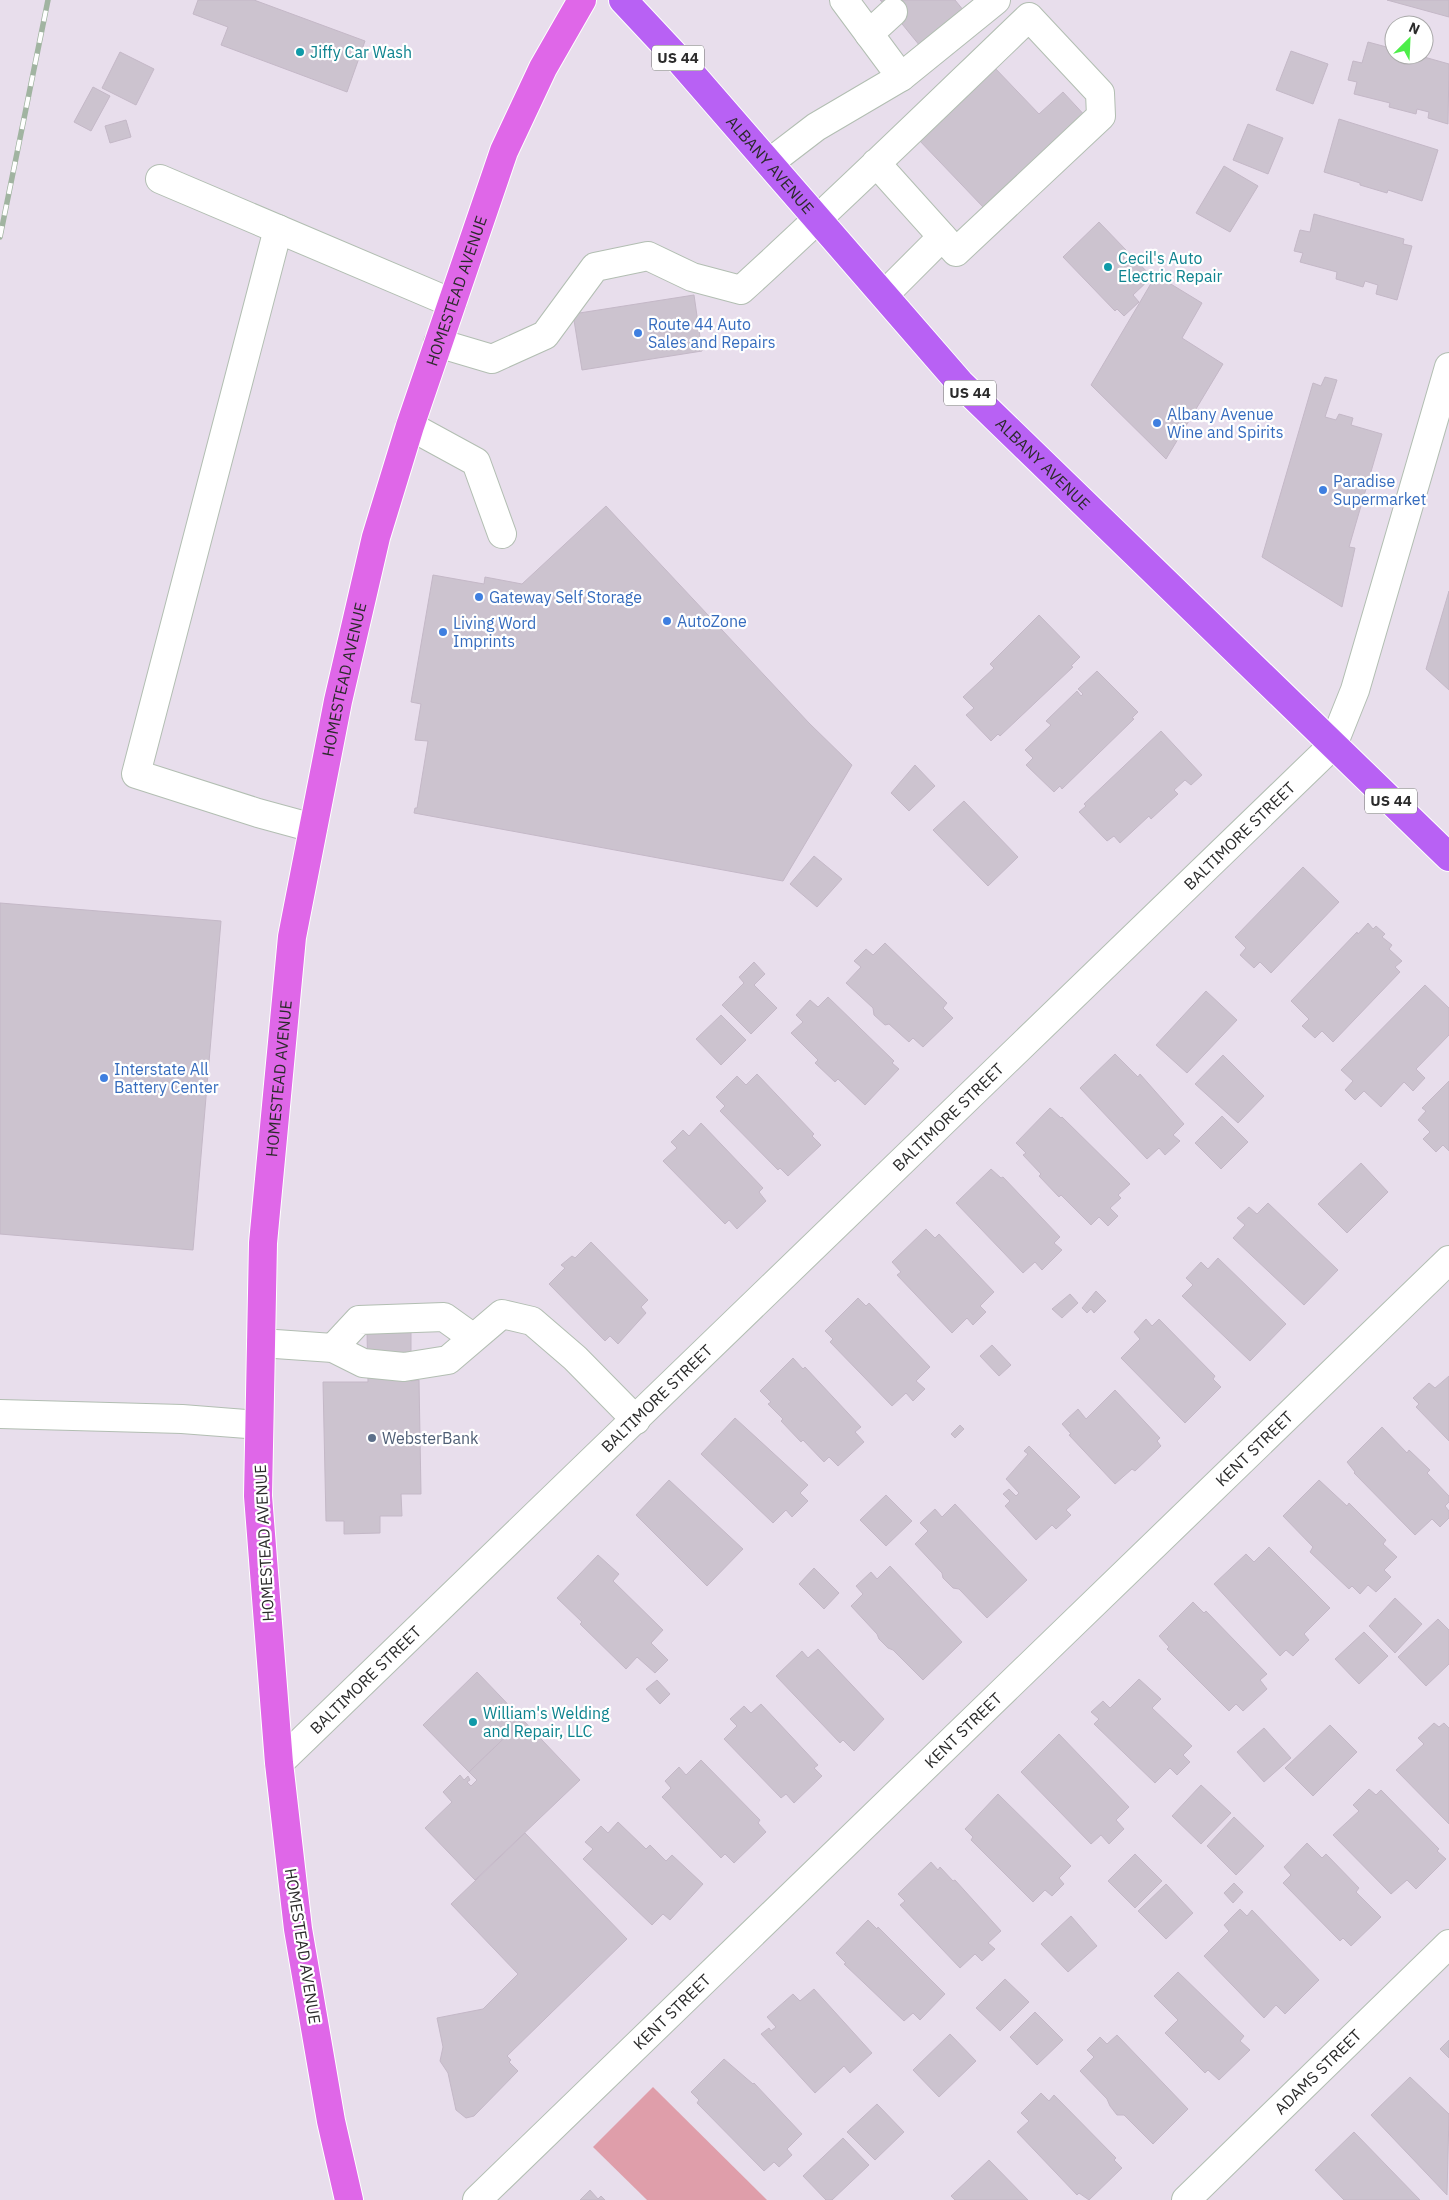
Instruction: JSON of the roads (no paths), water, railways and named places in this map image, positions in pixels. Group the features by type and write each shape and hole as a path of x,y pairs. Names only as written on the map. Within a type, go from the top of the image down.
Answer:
{"highway":[{"name":"ALBANY AVENUE","path":"623,0 682,62 960,383 1449,858"}],"main road":[{"name":"HOMESTEAD AVENUE","path":"349,2200 332,2121 298,1929 280,1764 258,1496 263,1243 292,937 338,700 376,537 410,426 504,151 543,68 582,0"}],"street":[{"path":"844,0 901,77"},
{"path":"769,163 816,128 901,77 996,0"},
{"path":"869,34 893,12"},
{"path":"438,342 492,359 545,335 594,267 648,256 692,277 741,290 818,220 876,163 1029,17 1100,93 1102,116 956,252 876,163"},
{"path":"160,179 452,303"},
{"path":"278,229 136,774 258,813 313,828"},
{"path":"884,295 942,237"},
{"name":"BALTIMORE STREET","path":"280,1764 1333,745 1354,690 1449,368"},
{"path":"410,426 476,462 502,534"},
{"name":"KENT STREET","path":"477,2200 1449,1260"},
{"path":"261,1342 333,1348 363,1363 404,1367 448,1360 502,1314 532,1321 575,1358 636,1420"},
{"path":"333,1348 359,1320 444,1317 472,1338"},
{"path":"0,1414 182,1419 259,1425"},
{"name":"ADAMS STREET","path":"1186,2200 1449,1944"}],"railway":[{"path":"0,237 48,0"}],"place":[{"name":"Jiffy Car Wash","path":"300,52"},
{"name":"Cecil's Auto Electric Repair","path":"1108,267"},
{"name":"Route 44 Auto Sales and Repairs","path":"638,333"},
{"name":"Albany Avenue Wine and Spirits","path":"1157,423"},
{"name":"Paradise Supermarket","path":"1323,490"},
{"name":"Gateway Self Storage","path":"479,597"},
{"name":"AutoZone","path":"667,621"},
{"name":"Living Word Imprints","path":"443,632"},
{"name":"Interstate All Battery Center","path":"104,1078"},
{"name":"WebsterBank","path":"372,1438"},
{"name":"William's Welding and Repair, LLC","path":"473,1722"}]}
